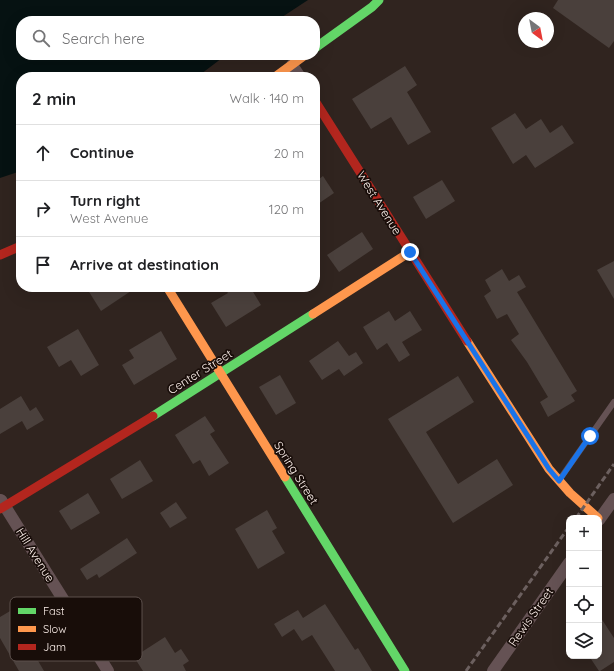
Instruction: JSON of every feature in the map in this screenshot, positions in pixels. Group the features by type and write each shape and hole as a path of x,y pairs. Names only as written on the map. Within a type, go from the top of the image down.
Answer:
{"street":[{"path":"320,44 372,7 379,0"},
{"path":"282,72 298,60"},
{"path":"292,65 297,72"},
{"name":"West Avenue","path":"320,109 549,469 584,507 594,515"},
{"path":"0,255 16,248"},
{"name":"Center Street","path":"1,505 221,374 410,252"},
{"name":"Spring Street","path":"170,292 405,671"},
{"path":"602,515 614,499"},
{"name":"Hill Avenue","path":"1,505 60,597"},
{"name":"Rewis Street","path":"493,671 566,567"},
{"name":"Hill Avenue","path":"102,661 108,671"}],"lane":[{"path":"559,481 614,402"}],"shaded area":[{"path":"0,0 308,0 284,16 16,16 16,60 219,60 204,72 16,72 16,173 0,178"}],"building":[{"path":"558,0 614,0 614,41 609,48 553,8"},
{"path":"405,66 417,85 407,92 431,132 408,145 391,117 371,129 352,99"},
{"path":"515,113 526,129 541,119 550,133 562,125 574,143 535,168 526,155 513,164 491,128"},
{"path":"323,176 334,193 320,203 320,178"},
{"path":"442,180 455,201 426,219 413,197"},
{"path":"362,232 373,249 339,272 327,255"},
{"path":"614,261 614,299 597,270"},
{"path":"502,269 509,281 519,275 526,287 517,292 577,391 571,395 575,401 548,417 540,402 548,397 527,362 511,340 519,334 507,314 497,319 484,296 491,291 485,280"},
{"path":"89,292 130,292 101,311"},
{"path":"227,292 253,292 261,305 226,327 211,303 228,293"},
{"path":"389,311 395,321 410,311 422,330 402,342 410,355 399,362 387,343 377,350 363,327"},
{"path":"78,329 99,365 81,376 71,360 59,367 47,347"},
{"path":"161,331 177,359 134,385 122,365 134,358 129,350"},
{"path":"338,341 349,356 356,352 363,363 344,376 339,369 322,380 309,361"},
{"path":"280,375 296,403 276,415 259,387"},
{"path":"458,376 474,402 426,432 458,484 497,459 513,485 453,523 388,419"},
{"path":"21,396 30,411 36,407 44,420 27,430 22,421 0,434 0,409"},
{"path":"205,416 215,431 210,434 229,463 209,476 200,460 193,464 175,435"},
{"path":"140,460 153,481 122,499 110,479"},
{"path":"88,493 100,513 71,530 59,511"},
{"path":"176,502 187,518 170,528 160,513"},
{"path":"267,510 277,528 272,531 285,553 258,569 235,529"},
{"path":"127,538 137,553 99,578 97,574 87,580 80,569"},
{"path":"325,604 355,650 358,648 372,671 335,671 312,635 302,641 294,629 282,637 274,624 298,610 303,618"},
{"path":"10,611 10,655 0,638 0,617"},
{"path":"602,620 614,638 614,662 599,671 591,659 602,659"},
{"path":"165,637 175,653 181,649 189,661 183,665 186,671 143,671 137,661 142,661 142,652"},
{"path":"13,661 38,661 44,671 19,671"}],"railway":[{"path":"578,515 614,464"},
{"path":"466,671 566,531"}],"traffic: fast":[{"path":"320,44 372,7 379,0"},
{"path":"153,416 313,314"},
{"path":"285,477 405,671"}],"traffic: slow":[{"path":"282,72 298,60"},
{"path":"313,314 410,252"},
{"path":"170,292 285,477"},
{"path":"467,341 549,469 570,493 595,515"}],"traffic: jam":[{"path":"320,109 467,341"},
{"path":"0,255 16,248"},
{"path":"0,509 153,416"}],"route":[{"path":"410,252 549,469 559,481 590,436"}]}
